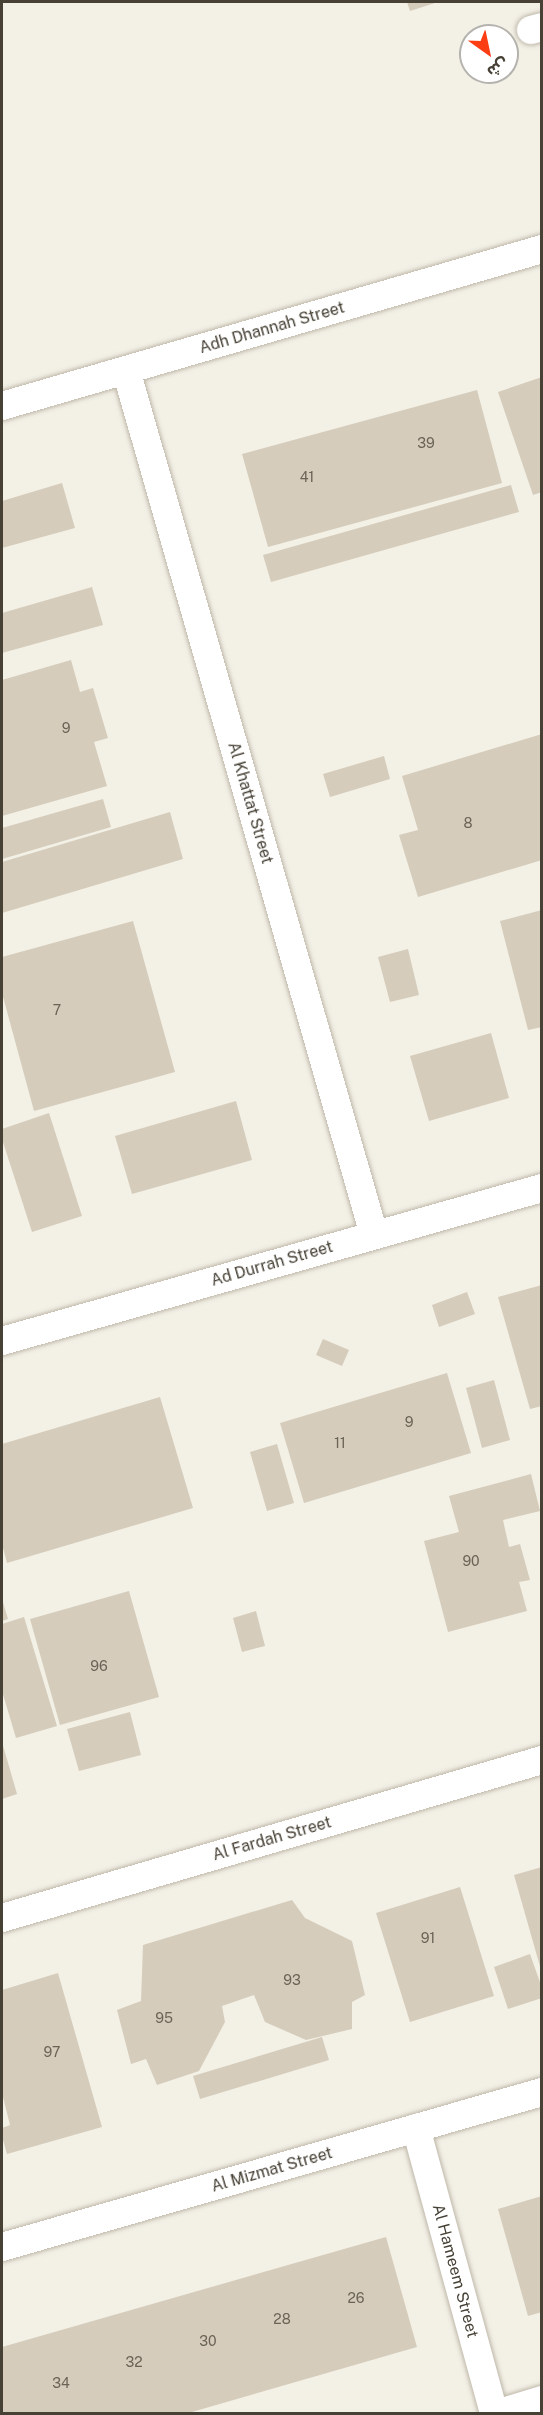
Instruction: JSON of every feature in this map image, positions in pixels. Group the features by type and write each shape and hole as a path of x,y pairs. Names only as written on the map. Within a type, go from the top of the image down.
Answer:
{"street":[{"name":"Adh Dhannah Street","path":"2,406 542,249"},
{"name":"Al Khattat Street","path":"126,370 374,1235"},
{"name":"Ad Durrah Street","path":"2,1341 542,1188"},
{"name":"Al Fardah Street","path":"2,1918 542,1760"},
{"name":"Al Mizmat Street","path":"2,2247 542,2092"},
{"name":"Al Hameem Street","path":"416,2128 495,2414 542,2400"}],"building":[{"path":"407,2 438,2 410,11"},
{"path":"542,377 542,492 533,495 498,392"},
{"path":"477,390 502,483 268,547 242,454"},
{"path":"62,483 75,528 2,548 2,501"},
{"path":"511,485 519,512 271,582 263,555"},
{"path":"92,587 103,625 2,653 2,613"},
{"path":"71,660 80,692 93,688 108,738 94,742 107,786 2,816 2,680"},
{"path":"542,734 542,860 418,897 399,835 418,830 402,776"},
{"path":"384,756 390,779 330,797 323,774"},
{"path":"103,799 111,827 2,859 2,828"},
{"path":"170,812 183,859 2,913 2,862"},
{"path":"542,910 542,1027 528,1030 500,921"},
{"path":"133,921 175,1072 34,1111 2,993 2,957"},
{"path":"408,949 419,995 390,1002 378,957"},
{"path":"491,1033 509,1098 429,1121 410,1056"},
{"path":"236,1101 252,1160 132,1194 115,1136"},
{"path":"49,1113 82,1216 32,1232 2,1139 2,1129"},
{"path":"542,1285 542,1406 530,1409 498,1297"},
{"path":"467,1292 475,1314 439,1327 432,1305"},
{"path":"323,1339 349,1350 342,1366 316,1355"},
{"path":"447,1373 471,1453 304,1503 280,1423"},
{"path":"494,1380 510,1440 482,1448 466,1388"},
{"path":"160,1397 193,1508 7,1563 2,1544 2,1444"},
{"path":"277,1444 294,1503 267,1511 250,1452"},
{"path":"531,1474 540,1511 503,1520 509,1547 520,1544 530,1580 519,1582 527,1611 448,1632 424,1541 459,1532 449,1496"},
{"path":"129,1591 159,1697 60,1725 30,1619"},
{"path":"2,1599 8,1619 2,1621"},
{"path":"256,1611 265,1646 242,1652 233,1618"},
{"path":"24,1617 57,1726 16,1738 2,1691 2,1624"},
{"path":"130,1712 141,1755 79,1771 67,1729"},
{"path":"2,1742 17,1794 2,1799"},
{"path":"542,1867 542,1970 541,1970 514,1875"},
{"path":"460,1887 494,1996 410,2022 376,1913"},
{"path":"292,1900 305,1918 352,1941 365,1995 352,2002 352,2029 306,2040 265,2022 254,1995 222,2006 225,2022 199,2071 157,2085 146,2059 131,2064 117,2010 141,2001 143,1945"},
{"path":"530,1954 542,1988 542,1998 508,2009 494,1967"},
{"path":"58,1973 102,2127 7,2154 2,2136 2,2128 10,2125 2,2093 2,1990"},
{"path":"322,2037 329,2060 200,2099 193,2076"},
{"path":"542,2196 542,2312 528,2316 498,2209"},
{"path":"386,2237 417,2347 185,2414 2,2414 2,2347"}]}
